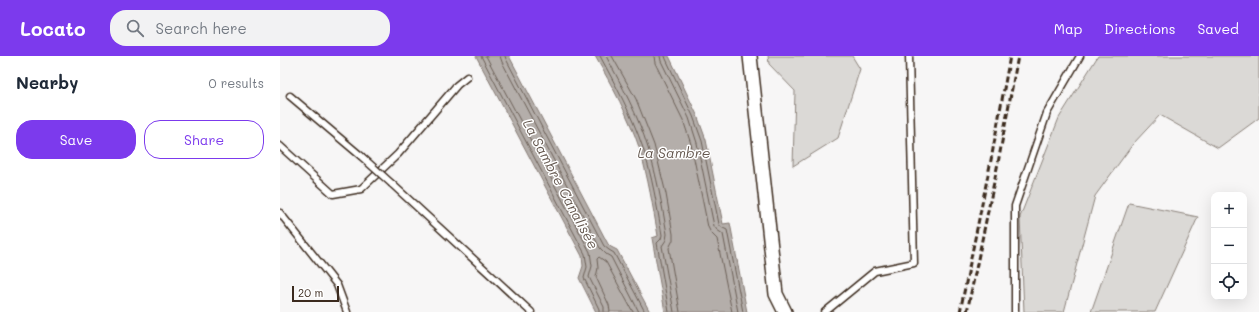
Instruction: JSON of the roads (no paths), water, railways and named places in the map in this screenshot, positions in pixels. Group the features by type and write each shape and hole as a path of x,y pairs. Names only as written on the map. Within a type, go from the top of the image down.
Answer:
{"street":[{"path":"750,56 775,288 776,294 785,312"}],"lane":[{"path":"825,312 875,271 914,263 909,56"},
{"path":"1015,312 1015,206 1048,113 1080,56"},
{"path":"280,146 333,194 361,189 398,154 457,85 467,77"},
{"path":"290,96 361,156 531,312"},
{"path":"280,213 337,285 347,312"}],"water":[{"name":"La Sambre Canalisée","path":"476,56 509,56 608,244 617,250 650,312 596,312 579,278 583,266 582,256"},
{"name":"La Sambre","path":"595,56 669,56 697,115 706,140 723,224 730,223 747,312 665,312 652,238 658,236 648,182 640,150 636,137 614,90"}],"railway":[{"path":"960,312 991,160 1010,56"},
{"path":"967,312 998,163 1018,56"}]}
